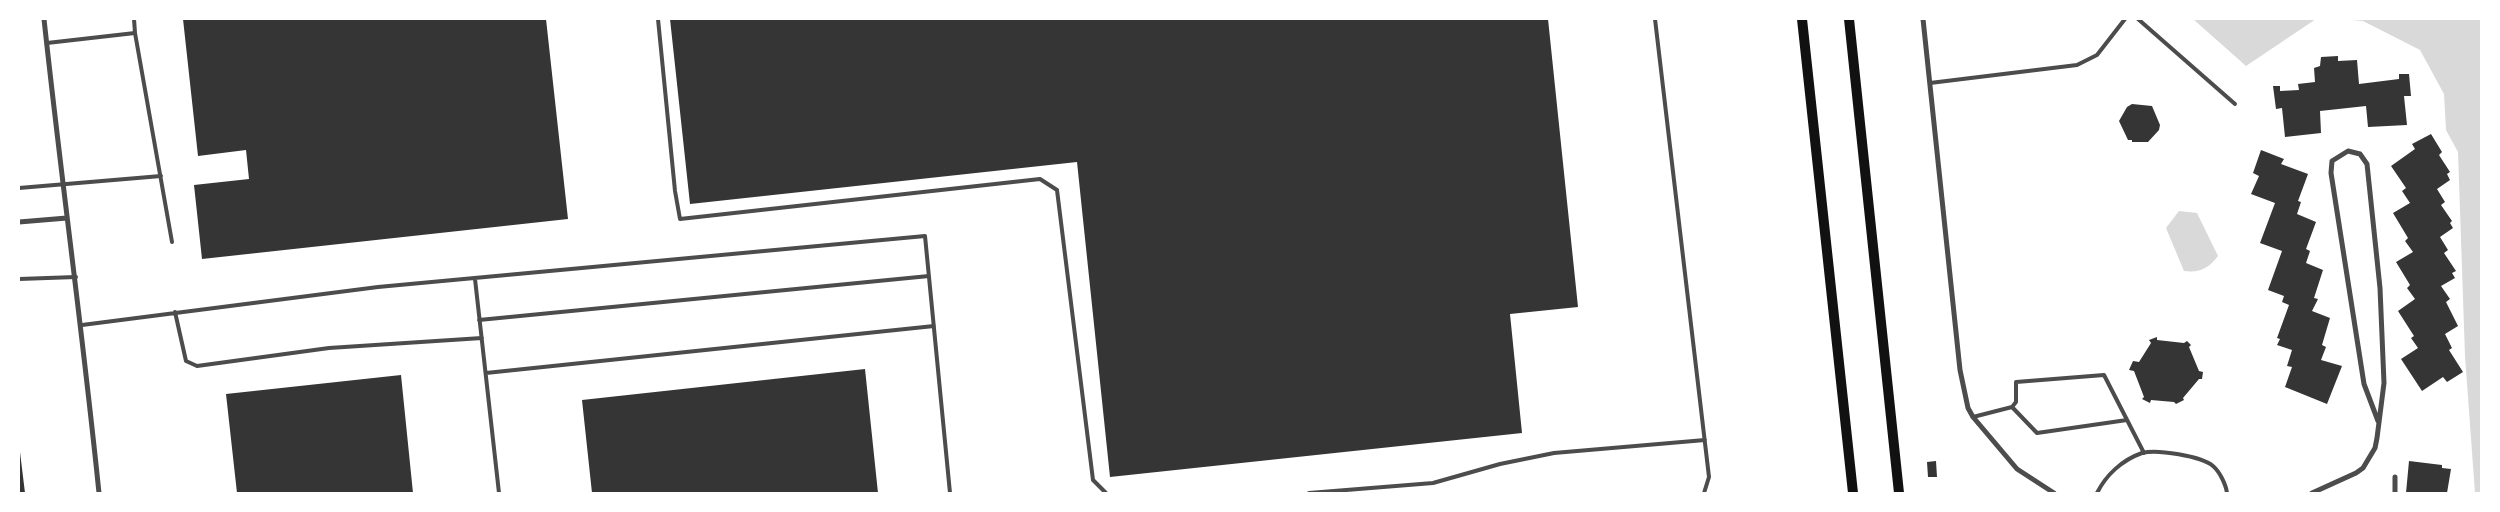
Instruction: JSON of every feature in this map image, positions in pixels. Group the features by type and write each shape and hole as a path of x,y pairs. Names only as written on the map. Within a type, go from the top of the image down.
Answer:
{"main road":[{"path":"1802,19 1853,493"},
{"path":"1848,19 1899,493"}],"street":[{"path":"44,19 62,183 82,325 99,493"},
{"path":"1923,19 1960,370 1968,408 2017,469 2054,493"},
{"path":"2312,493 2363,468 2375,448 2384,383 2380,288 2368,170 2367,164 2360,154 2348,151 2332,161 2330,173 2364,384 2378,421"},
{"path":"19,222 67,218"},
{"path":"2395,477 2395,493"}],"lane":[{"path":"134,19 172,242"},
{"path":"658,19 675,191 680,219 1040,179 1057,190 1093,480 1106,493"},
{"path":"1655,19 1709,477 1704,493"},
{"path":"1930,83 2077,65 2097,55 2126,19"},
{"path":"2138,19 2235,104"},
{"path":"47,43 135,33"},
{"path":"19,188 161,176"},
{"path":"82,325 378,287 925,236 950,493"},
{"path":"479,320 929,276"},
{"path":"19,279 76,277"},
{"path":"475,279 499,493"},
{"path":"175,312 186,361 197,366 329,348 482,338"},
{"path":"486,374 934,326"},
{"path":"1973,416 2012,407 2016,402 2016,382 2104,374 2144,453"},
{"path":"2012,407 2037,433 2127,420"},
{"path":"1308,493 1433,483 1500,464 1554,452 1705,440"},
{"path":"2097,493 2104,479 2126,461 2144,453 2178,454 2214,466 2226,486 2227,493"}],"shaded area":[{"path":"2193,19 2316,19 2246,66"},
{"path":"2340,19 2481,19 2481,493 2475,493 2465,356 2458,152 2446,130 2444,94 2420,50 2363,21"},
{"path":"2179,211 2197,213 2218,256 2204,269 2184,271 2166,228"}],"building":[{"path":"183,19 546,19 568,219 202,259 194,185 249,179 246,150 198,156"},
{"path":"670,19 1548,19 1578,307 1510,314 1522,433 1110,477 1077,162 690,204"},
{"path":"2338,56 2338,61 2357,60 2359,84 2399,79 2399,74 2409,74 2411,96 2404,96 2407,125 2368,127 2366,106 2320,111 2321,133 2285,137 2282,108 2276,109 2273,86 2280,86 2280,91 2299,90 2298,84 2315,82 2314,68 2320,66 2321,57"},
{"path":"2132,104 2152,106 2160,125 2159,130 2148,142 2132,142 2132,140 2128,140 2119,121 2127,107"},
{"path":"2431,134 2442,152 2439,155 2450,172 2447,174 2450,180 2437,189 2445,202 2441,205 2452,221 2450,223 2453,228 2440,237 2448,250 2444,253 2456,271 2452,273 2455,278 2441,286 2450,299 2446,302 2458,326 2445,334 2452,348 2449,350 2463,372 2447,382 2443,377 2422,391 2401,359 2418,348 2411,338 2414,336 2398,311 2415,299 2407,288 2410,285 2396,262 2413,252 2405,241 2408,238 2393,213 2410,203 2402,191 2406,188 2391,166 2415,149 2412,144"},
{"path":"2261,150 2284,159 2281,164 2308,174 2298,201 2301,202 2297,214 2316,222 2306,249 2310,251 2306,263 2323,270 2314,298 2318,299 2312,311 2330,318 2322,345 2326,347 2321,360 2342,366 2327,404 2285,387 2292,367 2287,366 2292,350 2277,345 2280,339 2277,338 2289,305 2282,302 2284,296 2268,290 2282,251 2260,243 2275,203 2251,194 2259,176 2253,173"},
{"path":"2157,337 2157,340 2184,343 2187,341 2191,345 2189,347 2199,371 2203,372 2202,379 2199,379 2183,398 2184,400 2176,404 2174,402 2151,400 2150,403 2142,399 2144,397 2134,371 2129,370 2133,361 2139,362 2151,343 2149,340"},
{"path":"865,369 878,493 592,493 582,400"},
{"path":"401,375 413,493 237,493 226,394"},
{"path":"20,452 25,493 19,493"},
{"path":"1936,461 1937,477 1928,477 1927,462"},
{"path":"2409,461 2442,465 2442,468 2451,469 2447,493 2406,493"}]}
